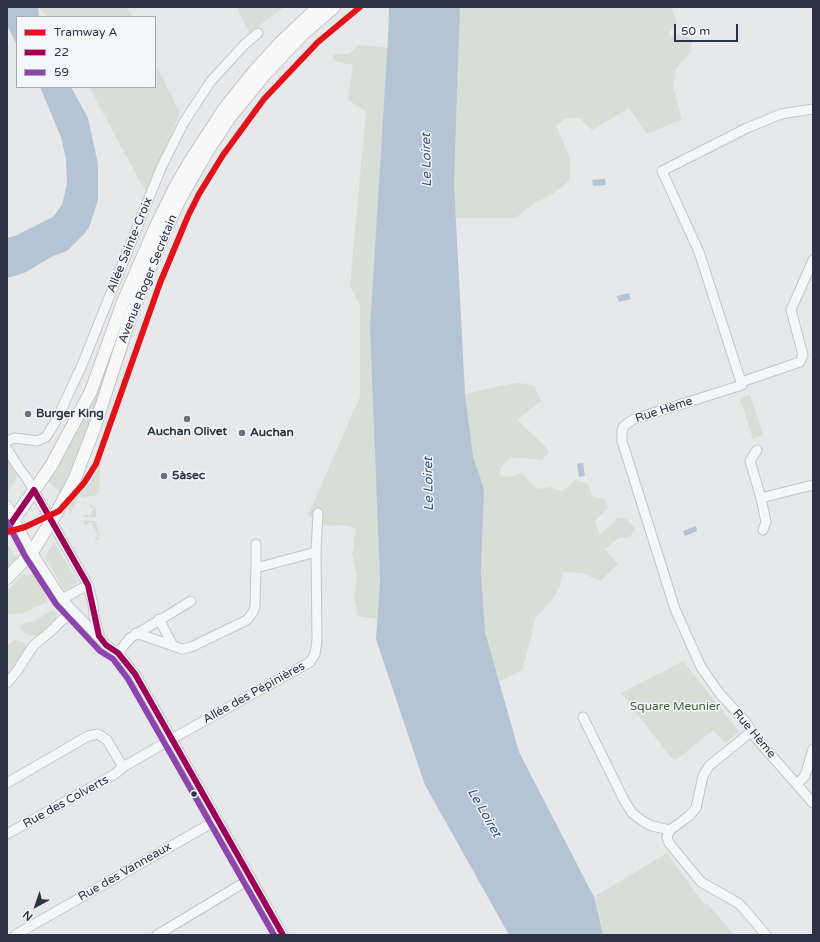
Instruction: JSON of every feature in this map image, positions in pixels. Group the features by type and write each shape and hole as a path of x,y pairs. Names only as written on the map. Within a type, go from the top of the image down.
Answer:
{"main road":[{"name":"Avenue Roger Secrétain","path":"7,529 51,466 91,391 123,302 159,220 189,163 224,109 256,68 280,42 318,7"},
{"name":"Avenue Roger Secrétain","path":"7,578 32,552 52,520 75,478 95,426 130,318 166,229 180,199 207,152 230,117 245,98 266,72 290,47 334,7"}],"street":[{"name":"Allée Sainte-Croix","path":"7,441 14,438 37,441 46,438 56,421 82,365 161,168 184,122 211,81 244,45 258,34"},
{"path":"813,109 781,114 747,128 662,171 698,252 741,382 800,362 803,355 791,310 813,260"},
{"name":"Rue Hème","path":"741,382 742,385 634,420 623,427 622,441 675,609 701,667 711,682 745,721 751,732 813,803"},
{"path":"7,448 18,468 26,477 52,520 88,585 99,636"},
{"path":"757,450 750,461 761,498 766,522 763,530"},
{"path":"761,498 813,485"},
{"path":"7,505 32,552 62,599 106,645 118,653 134,674 283,935"},
{"name":"Allée des Pépinières","path":"172,739 310,662 315,654 317,640 316,552 318,513"},
{"path":"136,634 182,649 191,647 247,620 253,612 255,606 256,544"},
{"path":"256,568 316,552"},
{"path":"62,599 88,585"},
{"path":"118,653 130,638 159,619 191,601"},
{"path":"7,684 33,646 62,620 75,614"},
{"path":"159,619 173,646"},
{"path":"583,718 624,800 632,812 644,822 652,826 670,830"},
{"path":"751,732 709,766 703,776 696,808 690,816 670,830 667,837 669,843 701,882 738,903 744,908 766,935"},
{"path":"7,783 88,736 98,734 107,740 123,768"},
{"name":"Rue des Colverts","path":"7,834 115,774 172,739"},
{"path":"797,784 805,776 813,749"},
{"name":"Rue des Vanneaux","path":"15,935 217,820"},
{"path":"157,935 250,879"},
{"path":"31,935 33,924"}],"green space":[{"path":"38,7 127,7 132,16 47,16"},
{"path":"237,7 284,7 249,33"},
{"path":"460,7 671,7 677,23 670,31 669,36 685,33 692,41 690,53 676,68 673,86 682,119 647,134 629,108 592,130 579,118 566,118 556,126 570,158 570,180 553,194 536,202 515,218 456,218 454,184"},
{"path":"359,45 388,48 370,328 380,581 377,619 358,616 354,598 357,576 352,554 356,528 343,525 325,526 308,515 360,397 360,305 350,286 366,111 348,100 353,65 334,61 333,54 349,54"},
{"path":"156,65 180,113 148,196 90,88 156,88"},
{"path":"110,354 112,355 82,446 60,493 49,481 96,392"},
{"path":"518,383 534,385 541,401 517,420 545,446 549,452 542,460 511,457 501,467 500,475 509,477 522,473 537,489 551,487 561,491 570,486 575,479 588,484 592,496 605,499 608,508 595,521 600,535 618,518 626,518 635,528 630,537 619,538 605,549 618,564 600,581 582,573 563,572 560,586 552,600 535,618 522,670 499,682 484,632 481,573 484,489 473,456 465,394"},
{"path":"750,395 763,435 753,439 740,398"},
{"path":"7,458 17,476 7,494"},
{"path":"99,467 99,492 96,495 83,498 79,496 70,515 68,507 70,503 86,488"},
{"path":"90,504 96,509 96,517 83,517 85,514 90,516 94,508 89,506"},
{"path":"83,521 97,521 99,539 94,539 98,536 91,522 85,525"},
{"path":"54,542 78,582 64,591 45,557"},
{"path":"7,544 17,558 7,569"},
{"path":"35,574 46,590 47,602 23,613 7,615 7,591 22,575"},
{"path":"52,610 57,614 56,618 37,636 30,635 22,631 20,627 22,624 35,621"},
{"path":"15,640 21,641 25,644 25,650 7,676 7,648 8,645"},
{"name":"Square Meunier","path":"683,661 737,729 737,733 725,743 713,730 676,760 672,759 621,693"},
{"path":"667,853 704,904 707,903 734,935 602,935 594,897"}],"water":[{"path":"7,7 38,7 39,16 16,16 16,43 7,25"},
{"name":"Le Loiret","path":"389,7 460,7 454,184 465,394 473,456 484,489 481,573 485,632 519,752 594,897 603,935 509,935 425,785 376,639 380,581 370,328"},
{"path":"40,88 72,88 88,118 98,164 98,200 89,227 67,251 53,256 24,273 7,278 7,238 15,236 53,217 62,205 67,184 66,159 61,137"},
{"path":"605,179 606,185 593,186 592,180"},
{"path":"629,293 631,299 619,302 617,296"},
{"path":"583,463 585,476 579,477 577,464"},
{"path":"696,526 697,531 685,536 683,531"}],"tram line":[{"name":"A","path":"7,532 25,527 59,511 84,483 96,464 160,283 188,216 199,194 223,155 264,99 318,42 360,7"}],"transit line":[{"name":"22","path":"7,529 34,490 88,585 99,636 106,645 118,653 135,674 283,935"},
{"name":"59","path":"7,522 25,556 56,604 100,651 113,659 128,679 274,935"}],"place":[{"name":"Burger King","path":"28,414"},
{"name":"Auchan Olivet","path":"187,419"},
{"name":"Auchan","path":"242,433"},
{"name":"5àsec","path":"164,476"}]}
